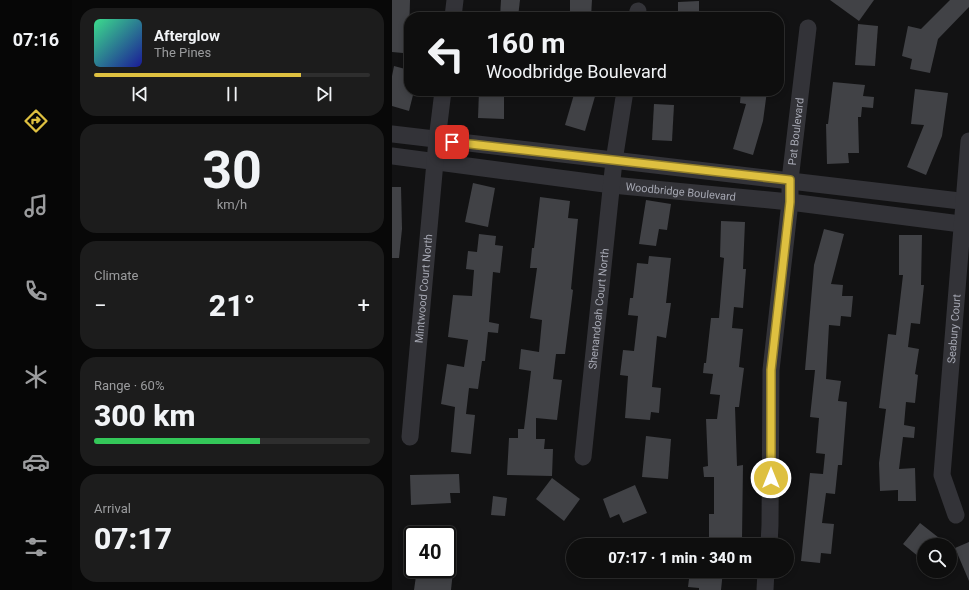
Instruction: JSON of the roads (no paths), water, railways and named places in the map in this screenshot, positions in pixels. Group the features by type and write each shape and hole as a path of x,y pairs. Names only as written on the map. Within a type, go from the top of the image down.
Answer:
{"street":[{"path":"454,12 455,0"},
{"name":"Pat Boulevard","path":"769,538 771,370 790,202 790,180 808,28"},
{"name":"Mintwood Court North","path":"410,437 437,140 443,96"},
{"name":"Shenandoah Court North","path":"583,457 614,161 624,96"},
{"name":"Woodbridge Boulevard","path":"392,134 966,201"},
{"name":"Seabury Court","path":"956,515 942,475 965,225 969,141"},
{"name":"Woodbridge Boulevard","path":"392,156 612,185 790,202 965,225"},
{"path":"765,590 766,578"}]}
